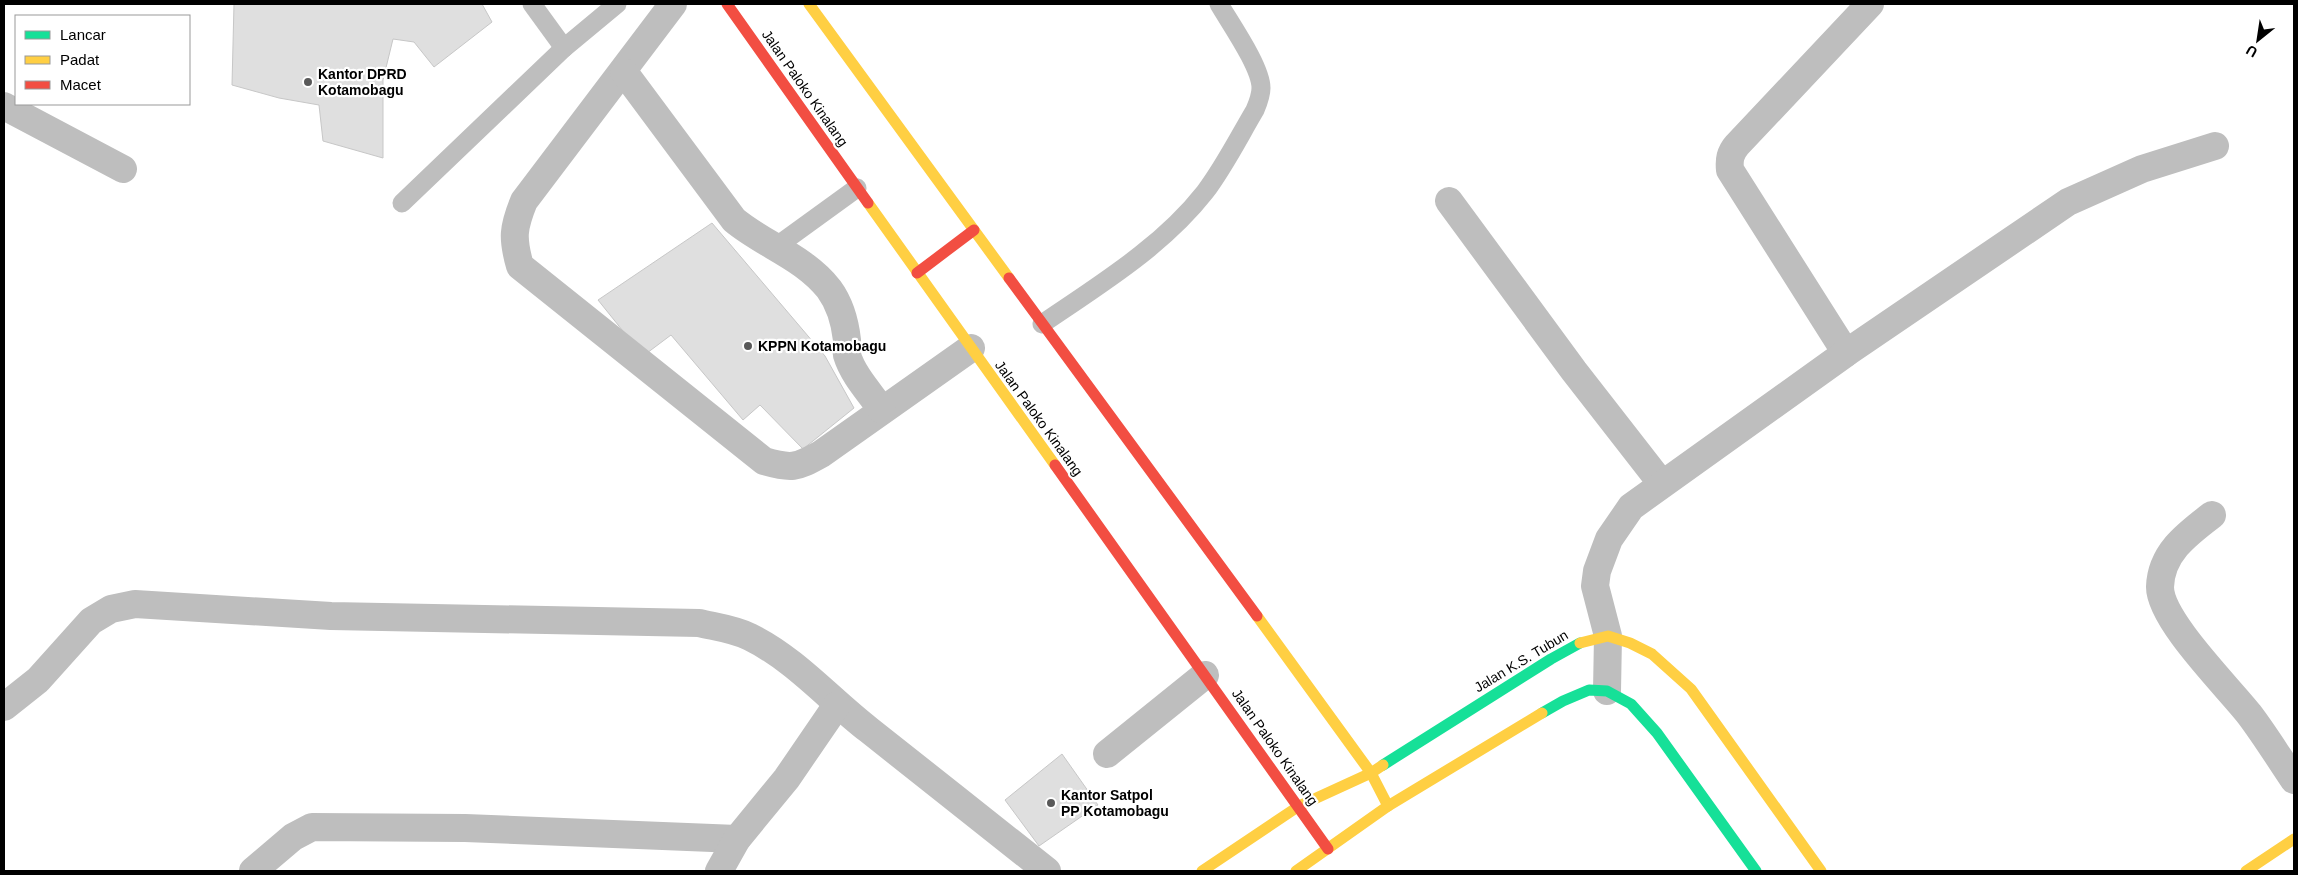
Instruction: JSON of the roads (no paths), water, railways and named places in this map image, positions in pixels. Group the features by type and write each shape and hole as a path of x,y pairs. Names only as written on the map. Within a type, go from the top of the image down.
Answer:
{"main road":[{"name":"Jalan Paloko Kinalang","path":"727,4 1328,849"},
{"path":"809,4 1372,772 1388,806"},
{"path":"917,273 974,230"},
{"path":"1608,636 1630,643 1652,654 1691,688 1821,871"},
{"name":"Jalan K.S. Tubun","path":"1202,871 1299,806 1372,772 1550,658 1578,643 1608,636"},
{"path":"1296,871 1388,806 1564,702 1589,690 1607,691 1631,704 1657,733 1756,871"},
{"path":"2246,871 2294,839"}],"street":[{"path":"673,4 624,72 524,201 514,226 515,249 520,266 764,461 785,468 798,467 821,454 971,348"},
{"path":"1846,353 1730,170 1730,162 1732,150 1736,145 1870,4"},
{"path":"624,72 734,220 753,235 777,246 815,273 830,290 840,309 847,342 847,353 852,368 882,410"},
{"path":"4,106 123,169"},
{"path":"1607,691 1608,636 1595,586 1596,570 1609,539 1631,507 1846,353 2068,202 2142,169 2215,146"},
{"path":"1449,201 1574,371 1662,484"},
{"path":"2212,515 2173,548 2162,570 2162,598 2168,612 2178,627 2249,714 2294,780"},
{"path":"4,707 38,680 91,621 111,608 135,604 331,616 699,623 723,628 749,637 772,650 793,665 837,705 1047,871"},
{"path":"1107,754 1205,675"},
{"path":"719,871 737,840 788,778 837,705"},
{"path":"253,871 293,837 312,827 465,828 737,840"}],"lane":[{"path":"532,4 564,48"},
{"path":"402,203 564,48 617,4"},
{"path":"1042,324 1108,278 1174,226 1205,192 1254,110 1260,98 1262,86 1257,71 1219,4"},
{"path":"777,246 858,188"}],"place":[{"name":"Kantor DPRD Kotamobagu","path":"308,82"},
{"name":"KPPN Kotamobagu","path":"748,346"},
{"name":"Kantor Satpol PP Kotamobagu","path":"1051,803"}]}
